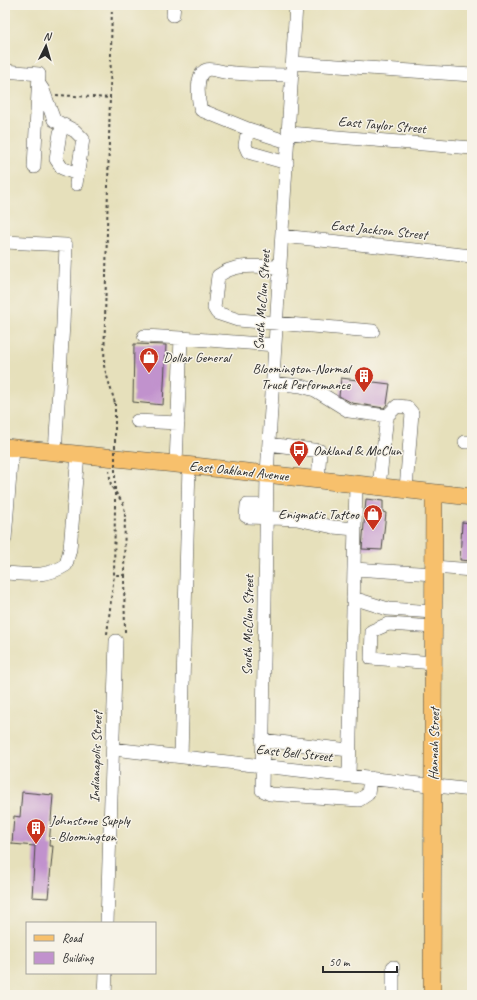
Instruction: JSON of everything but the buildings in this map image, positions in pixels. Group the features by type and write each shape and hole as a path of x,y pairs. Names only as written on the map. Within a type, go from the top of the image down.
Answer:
{"main road":[{"name":"East Oakland Avenue","path":"8,448 78,454 472,497"},
{"name":"Hannah Street","path":"432,995 434,492"}],"street":[{"name":"South McClun Street","path":"296,5 267,474 262,790 270,794 359,800 368,794 370,778"},
{"path":"292,69 472,75"},
{"name":"East Taylor Street","path":"292,69 261,75 205,70 201,74 198,91 198,103 201,110 248,129 288,137 472,148"},
{"path":"5,71 39,79"},
{"path":"39,79 54,120 64,125 83,139 76,179 62,168 56,159 60,133 64,125"},
{"path":"34,167 39,79"},
{"path":"248,129 246,145 248,152 287,163"},
{"name":"East Jackson Street","path":"282,236 472,256"},
{"path":"5,242 66,246 64,324 55,452"},
{"path":"280,267 236,266 226,270 218,276 214,308 217,313 238,320 373,331"},
{"path":"144,336 275,345"},
{"path":"181,338 178,423 182,465 182,757"},
{"path":"273,383 301,386 315,390 349,411 387,416"},
{"path":"380,486 387,416 398,406 407,407 412,413 406,489"},
{"path":"136,421 178,423"},
{"path":"269,444 320,451 318,480"},
{"path":"5,539 8,448"},
{"path":"5,573 39,574 56,571 66,565 70,549 78,454"},
{"path":"349,776 356,484"},
{"path":"266,512 333,527 355,529"},
{"path":"354,569 472,570"},
{"path":"353,598 388,609 434,619"},
{"path":"434,619 388,624 372,631 371,658 434,663"},
{"name":"Indianapolis Street","path":"107,922 116,641"},
{"path":"262,740 349,750"},
{"name":"East Bell Street","path":"113,749 472,790"},
{"path":"393,967 393,995"},
{"path":"105,995 106,974"}],"path":[{"path":"112,5 104,366 115,403 115,508"},
{"path":"52,95 111,98"},
{"path":"109,470 111,486 123,504 125,512 125,641 116,641"},
{"path":"114,575 124,575"}],"place":[{"name":"Dollar General","path":"149,374"},
{"name":"Bloomington-Normal Truck Performance","path":"364,393"},
{"name":"Oakland & McClun","path":"299,467"},
{"name":"Enigmatic Tattoo","path":"373,531"},
{"name":"Johnstone Supply - Bloomington","path":"36,845"}]}
